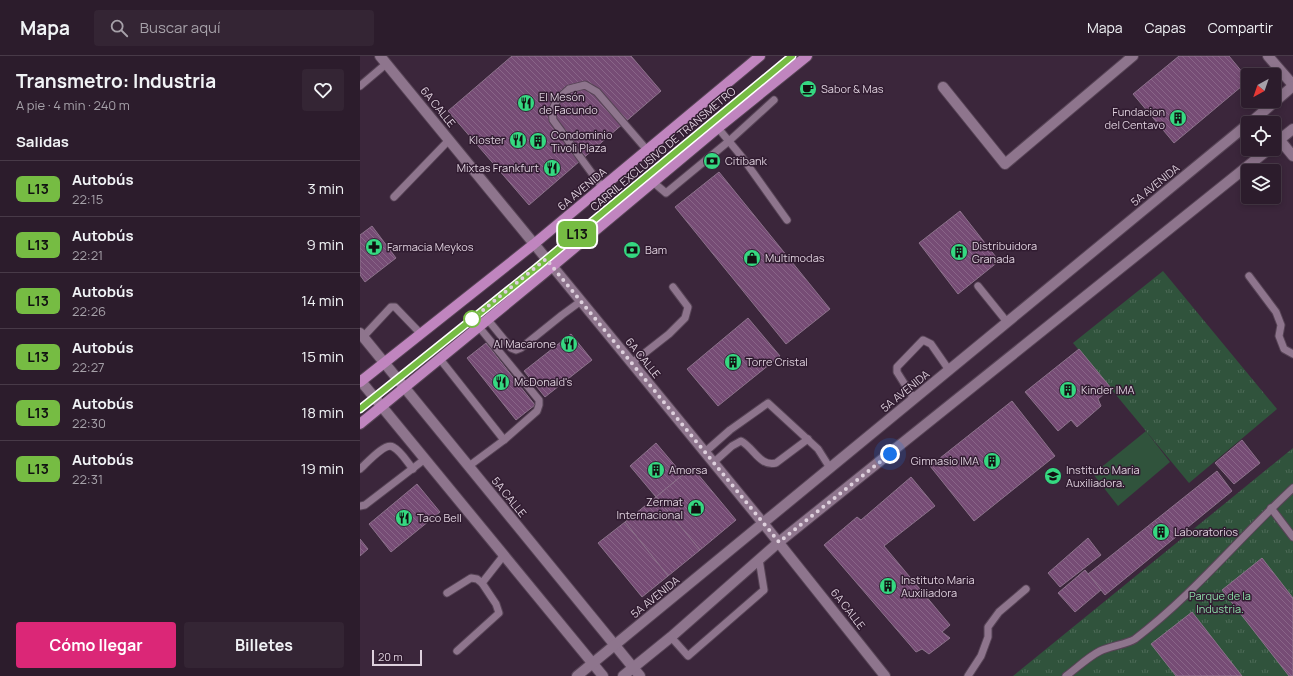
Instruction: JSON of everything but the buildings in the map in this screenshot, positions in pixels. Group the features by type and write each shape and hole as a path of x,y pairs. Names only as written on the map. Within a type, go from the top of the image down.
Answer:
{"main road":[{"name":"6A AVENIDA","path":"360,381 534,244 760,56"},
{"path":"360,424 488,320 550,263 806,56"}],"street":[{"path":"943,87 1005,164 1133,56"},
{"path":"1268,56 1293,86"},
{"name":"6A CALLE","path":"383,60 779,542 886,676"},
{"name":"5A AVENIDA","path":"1265,116 1293,86"},
{"path":"1281,136 1293,129"},
{"name":"5A AVENIDA","path":"578,676 1241,131"},
{"path":"1281,144 1293,156"},
{"path":"623,676 671,637 779,542 1260,156"},
{"name":"5A CALLE","path":"362,335 640,676"},
{"path":"360,381 375,397 603,676"}],"lane":[{"name":"CARRIL EXCLUSIVO DE TRANSMETRO","path":"360,409 550,263 792,56"},
{"path":"360,86 383,60"},
{"path":"602,187 553,120 552,112 557,100 569,89 585,85 597,92 647,150"},
{"path":"652,182 666,193 729,141 774,100"},
{"path":"718,128 742,157 787,220"},
{"path":"394,197 449,140"},
{"path":"1249,276 1276,312 1281,325 1279,336 1284,349 1293,354"},
{"path":"978,286 1007,322"},
{"path":"632,363 669,334 685,318 688,307 673,287"},
{"path":"488,320 512,348 516,350 521,348 581,301"},
{"path":"362,335 391,307 395,307 421,334"},
{"path":"469,466 504,440 537,411 539,406 539,400 479,327"},
{"path":"914,399 897,372 897,367 923,340 931,344 949,370"},
{"path":"440,359 504,440"},
{"path":"705,452 730,430 768,403 818,449 830,468"},
{"path":"714,463 732,446 741,441 748,444 764,462 771,464 776,463 808,439"},
{"path":"360,469 384,448 390,446 395,448 413,469"},
{"path":"360,506 365,505 425,459"},
{"path":"1066,676 1099,651 1115,645 1133,641 1180,602 1271,508 1293,488"},
{"path":"1271,508 1293,537"},
{"path":"482,583 504,555"},
{"path":"671,637 688,656 764,590 759,559"},
{"path":"447,593 471,578 477,579 482,583 496,604 499,613 457,651"},
{"path":"968,676 982,656 988,638 988,627 999,612 1026,589"}],"green space":[{"path":"1163,271 1277,409 1189,483 1073,343"},
{"path":"1146,431 1170,462 1118,506 1093,474"},
{"name":"Parque de la Industria.","path":"1293,448 1293,676 1013,676"}],"bus line":[{"name":"L13","path":"360,409 536,268 792,56"}],"place":[{"name":"Sabor & Mas","path":"808,89"},
{"name":"El Mesón de Facundo","path":"526,103"},
{"name":"Fundacion del Centavo","path":"1178,118"},
{"name":"Kloster","path":"518,140"},
{"name":"Condominio Tivoli Plaza","path":"538,141"},
{"name":"Citibank","path":"712,161"},
{"name":"Mixtas Frankfurt","path":"552,168"},
{"name":"Farmacia Meykos","path":"374,247"},
{"name":"Bam","path":"632,250"},
{"name":"Distribuidora Granada","path":"959,252"},
{"name":"Multimodas","path":"752,258"},
{"name":"Al Macarone","path":"569,344"},
{"name":"Torre Cristal","path":"733,362"},
{"name":"McDonald's","path":"501,382"},
{"name":"Kinder IMA","path":"1068,390"},
{"name":"Gimnasio IMA","path":"992,461"},
{"name":"Amorsa","path":"656,470"},
{"name":"Instituto Maria Auxiliadora.","path":"1053,476"},
{"name":"Zermat Internacional","path":"696,508"},
{"name":"Taco Bell","path":"404,518"},
{"name":"Laboratorios","path":"1161,532"},
{"name":"Instituto Maria Auxiliadora","path":"888,586"}],"route":[{"path":"472,319 546,259 779,542 890,454"}]}
